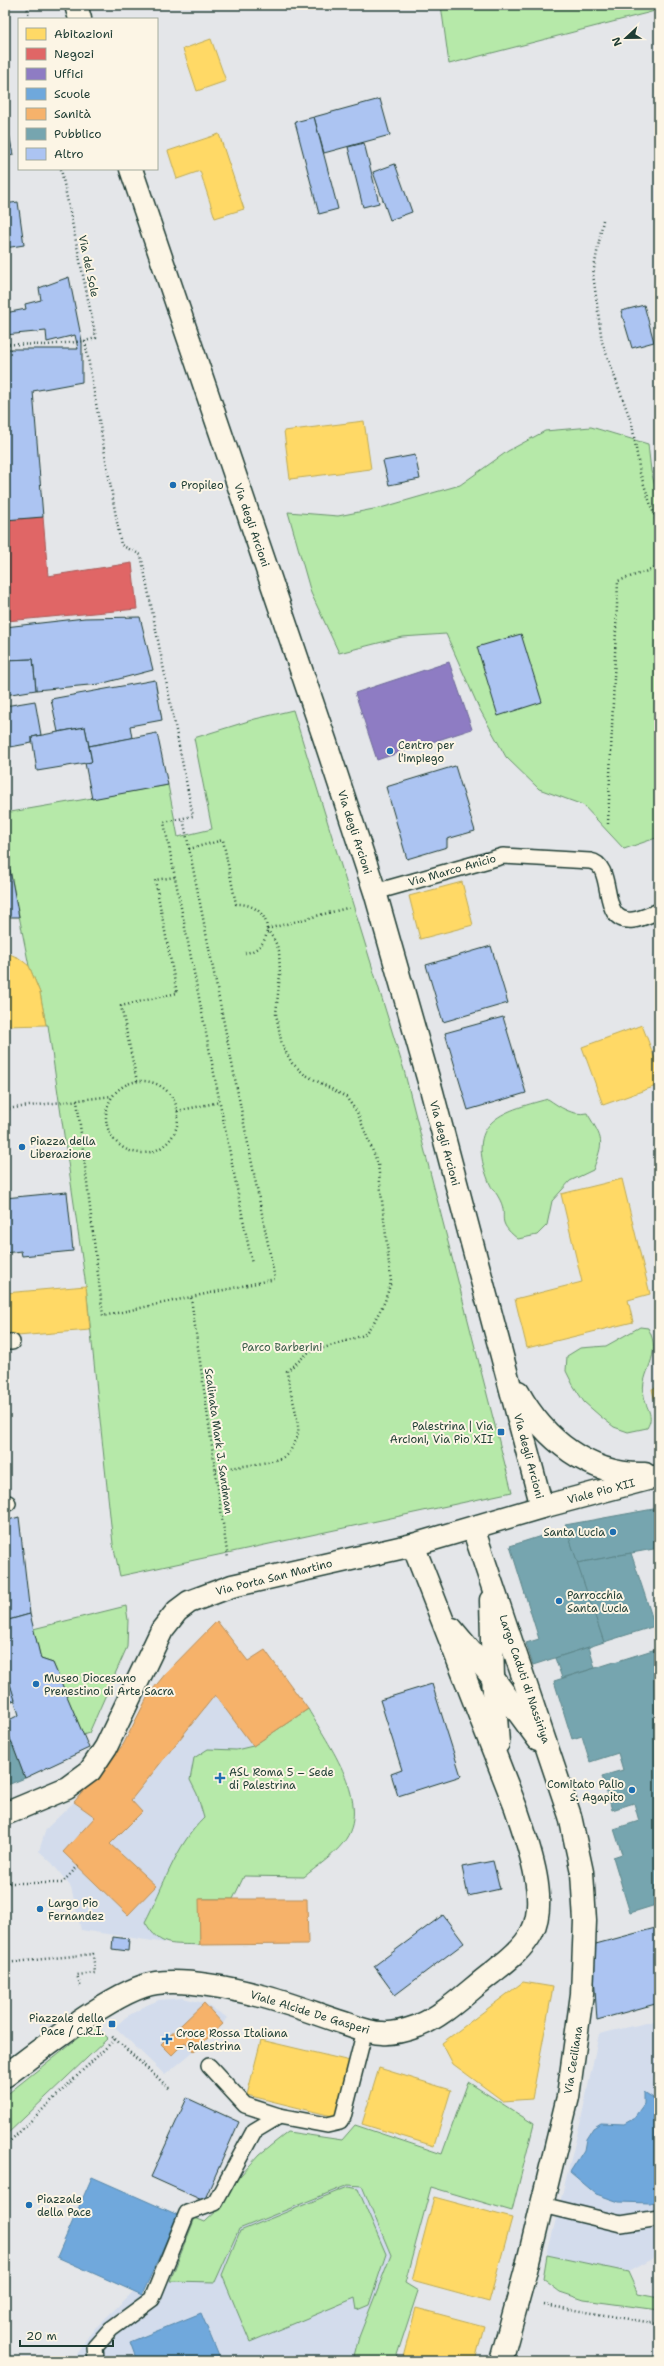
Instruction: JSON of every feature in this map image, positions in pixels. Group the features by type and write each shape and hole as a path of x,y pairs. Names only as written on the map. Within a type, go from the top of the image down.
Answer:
{"street":[{"path":"76,5 80,18"},
{"name":"Via degli Arcioni","path":"131,170 323,732 374,892 432,1092 542,1506"},
{"name":"Viale Pio XII","path":"501,1351 511,1379 531,1413 563,1447 581,1459 612,1471 638,1475 659,1475"},
{"name":"Viale Pio XII","path":"542,1506 659,1475"},
{"path":"473,1528 542,1506"},
{"name":"Via Porta San Martino","path":"5,1814 67,1788 90,1771 106,1746 169,1620 189,1602 232,1586 413,1545 473,1528"},
{"name":"Largo Caduti di Nassiriya","path":"473,1528 550,1755"},
{"name":"Largo Caduti di Nassiriya","path":"413,1545 500,1768"},
{"name":"Largo Caduti di Nassiriya","path":"491,1579 493,1678 500,1768"},
{"name":"Largo Caduti di Nassiriya","path":"440,1614 493,1678 550,1755"},
{"name":"Via Ceciliana","path":"501,2361 518,2301 565,2113 579,2029 586,1939 583,1887 577,1842 550,1755"},
{"name":"Viale Alcide De Gasperi","path":"5,2076 89,2016 136,1990 155,1983 210,1986 261,1996 365,2030 392,2032 419,2025 431,2019 501,1966 528,1939 536,1923 538,1899 533,1866 516,1808 500,1768"}],"lane":[{"name":"Via Marco Anicio","path":"374,892 503,856 590,861 595,862 600,866 609,900 613,910 620,917 634,920 659,911"},
{"path":"209,2066 245,2105 279,2116 328,2125 340,2122 365,2030"},
{"path":"96,2361 94,2347 107,2333 134,2311 152,2299 187,2213 215,2203 254,2131 279,2116"},
{"path":"542,2205 621,2224 659,2218"}],"path":[{"path":"27,5 30,18"},
{"name":"Via del Sole","path":"60,170 96,338 85,340"},
{"path":"604,220 593,274 602,342 632,424 640,473 659,529"},
{"path":"5,344 47,345 85,340 121,546 141,556 193,816 164,822 252,1264"},
{"path":"608,824 618,581 659,567"},
{"path":"77,1100 103,1316 275,1279 183,818"},
{"path":"189,849 223,840 236,904 248,904 259,910 279,951 280,974 276,1014 282,1045 292,1063 304,1074 346,1097 357,1112 378,1164 391,1282 385,1301 374,1322 364,1335 308,1353 287,1371 289,1388 299,1427 295,1442 286,1456 216,1470"},
{"path":"137,1081 121,1006 177,993 155,880 175,877"},
{"path":"267,929 355,906"},
{"path":"244,953 259,947 265,937 267,929"},
{"path":"5,1110 113,1095 128,1084 137,1081 146,1081 163,1088 175,1102 177,1111 175,1130 165,1145 148,1152 129,1150 114,1139 109,1131 106,1113 113,1095"},
{"path":"177,1111 220,1102"},
{"name":"Scalinata Mark J. Sandman","path":"191,1298 232,1586"},
{"path":"5,1883 62,1883 78,1866"},
{"path":"5,1963 93,1954"},
{"path":"89,2016 171,2090"},
{"path":"5,2146 115,2039"},
{"path":"518,2301 659,2324"}],"shaded area":[{"name":"ASL Roma 5 – Sede di Palestrina","path":"217,1621 248,1661 265,1650 308,1709 341,1767 351,1790 354,1813 352,1828 343,1844 304,1877 244,1876 233,1899 200,1899 200,1945 166,1943 81,1930 71,1887 52,1863 39,1851 46,1829 74,1802 123,1745"},
{"name":"Croce Rossa Italiana – Palestrina","path":"183,1998 204,2003 228,2018 194,2051 165,2075 115,2027 126,2017 147,2005 159,2000"},
{"path":"659,2020 659,2255 628,2272 547,2255 582,2115 599,2034"},
{"path":"288,2132 355,2172 391,2255 359,2337 353,2361 76,2361 78,2352 91,2332 134,2291 159,2304 195,2218 205,2222 223,2205 230,2187 260,2154"}],"green space":[{"path":"441,5 659,5 659,10 449,64"},
{"path":"591,427 648,444 651,471 659,502 659,837 624,849 583,805 539,789 506,757 479,708 446,634 402,637 339,653 311,593 288,512 338,516 384,507 460,485 508,451 545,431"},
{"name":"Parco Barberini","path":"293,710 404,1070 512,1492 120,1576 113,1544 86,1286 48,1025 46,1025 40,993 29,966 5,845 5,813 168,785 178,837 212,829 194,738 255,719"},
{"path":"548,1099 571,1112 582,1114 587,1113 599,1135 599,1152 593,1170 570,1181 552,1201 547,1225 537,1235 518,1239 511,1233 504,1223 502,1206 499,1197 490,1184 483,1162 481,1146 484,1133 491,1123 501,1115"},
{"path":"640,1327 648,1328 652,1338 653,1347 652,1356 643,1387 650,1419 647,1428 628,1432 614,1427 584,1402 566,1371 567,1356 580,1348 606,1346"},
{"path":"126,1606 128,1620 127,1647 89,1733 83,1735 53,1663 41,1659 33,1629"},
{"path":"308,1709 336,1757 345,1775 351,1793 353,1811 351,1828 343,1843 329,1857 304,1877 244,1876 233,1899 200,1899 200,1945 175,1944 162,1941 156,1937 145,1922 185,1841 204,1818 197,1794 190,1780 194,1758 208,1749 236,1750 253,1746"},
{"path":"94,2025 108,2038 5,2136 5,2096"},
{"path":"468,2082 534,2124 512,2211 431,2187 405,2283 418,2291 395,2361 353,2361 359,2337 391,2255 362,2186 348,2185 239,2229 215,2282 170,2281 195,2218 205,2222 223,2205 230,2187 260,2154 288,2132 342,2140 355,2125 442,2154"},
{"path":"348,2187 358,2189 386,2254 369,2305 357,2310 355,2298 250,2342 222,2275 240,2231"},
{"path":"547,2255 628,2272 638,2294 659,2298 659,2310 584,2300 560,2292 543,2279"}],"building: Abitazioni":[{"path":"211,39 226,81 197,91 183,49"},
{"path":"219,134 244,209 215,218 200,171 177,179 168,151"},
{"path":"364,421 371,469 290,479 284,431"},
{"path":"462,882 473,925 420,939 409,896"},
{"path":"5,952 19,958 29,966 40,993 46,1025 5,1026"},
{"path":"642,1025 659,1069 659,1085 603,1105 582,1047"},
{"path":"622,1179 650,1294 628,1300 633,1322 527,1348 515,1299 582,1282 561,1194"},
{"path":"86,1286 90,1330 5,1337 5,1293"},
{"path":"659,1387 659,1411 657,1411 652,1389"},
{"path":"523,1982 553,1987 532,2099 503,2101 453,2064 442,2043"},
{"path":"261,2040 350,2061 336,2117 247,2095"},
{"path":"379,2068 451,2090 434,2146 362,2124"},
{"path":"434,2197 512,2218 489,2302 412,2281"},
{"path":"416,2308 484,2326 475,2361 402,2361"}],"building: Negozi":[{"path":"43,517 48,576 132,563 137,609 7,621 5,520"}],"building: Uffici":[{"path":"449,662 472,729 377,760 355,693"}],"building: Scuole":[{"path":"644,2092 655,2099 659,2096 659,2200 650,2203 619,2202 596,2194 570,2172 584,2150 586,2139 593,2128 601,2123 624,2124 633,2119 644,2104"},
{"path":"92,2177 178,2215 142,2295 57,2257"},
{"path":"201,2313 221,2361 137,2361 130,2342"}],"building: Sanità":[{"path":"217,1621 248,1661 265,1650 308,1709 253,1746 215,1695 131,1800 142,1812 110,1844 156,1886 128,1915 63,1852 95,1817 74,1802 123,1745 149,1694 166,1673"},
{"path":"199,1899 307,1899 308,1944 200,1945"},
{"path":"204,2003 223,2024 194,2051 185,2042 172,2055 161,2044"}],"building: Pubblico":[{"name":"Santa Lucia","path":"659,1508 659,1548 577,1563 565,1525"},
{"name":"Parrocchia Santa Lucia","path":"566,1528 604,1642 533,1665 526,1643 539,1639 510,1546"},
{"path":"631,1553 655,1626 604,1642 577,1563"},
{"path":"589,1647 595,1668 562,1678 555,1658"},
{"name":"Comitato Palio S. Agapito","path":"659,1648 659,1712 653,1714 659,1732 659,1904 630,1913 613,1857 622,1854 614,1829 639,1821 634,1803 612,1810 602,1776 623,1770 618,1753 590,1762 582,1736 572,1739 554,1681"},
{"path":"5,1725 25,1778 5,1786"}],"building: Altro":[{"path":"380,99 390,135 324,153 314,117"},
{"path":"5,111 13,155 5,157"},
{"path":"314,117 338,209 319,214 295,122"},
{"path":"364,143 379,203 363,207 348,147"},
{"path":"395,164 412,212 390,220 373,172"},
{"path":"18,202 24,245 5,248 5,204"},
{"path":"69,277 82,341 82,382 33,391 43,517 5,520 5,349 78,349 75,335 47,342 46,331 5,335 5,313 26,309 25,304 41,300 39,288"},
{"path":"644,305 654,342 632,348 621,311"},
{"path":"415,455 420,479 389,485 383,461"},
{"path":"140,617 153,670 100,684 36,690 33,659 5,660 5,627 85,618"},
{"path":"521,634 542,702 498,716 477,647"},
{"path":"33,659 36,690 5,695 5,660"},
{"path":"155,680 162,720 130,726 132,738 89,746 85,727 58,732 51,699"},
{"path":"35,701 41,735 32,737 32,743 5,748 5,706"},
{"path":"85,727 92,762 37,771 32,737"},
{"path":"157,733 168,785 92,799 85,763 92,762 89,746"},
{"path":"455,766 475,831 447,839 447,847 407,859 386,787"},
{"path":"5,870 10,870 19,917 5,917"},
{"path":"491,946 508,1003 443,1022 426,965"},
{"path":"503,1017 526,1093 468,1110 445,1033"},
{"path":"67,1192 73,1251 22,1256 21,1251 5,1253 5,1198"},
{"path":"19,1517 30,1614 5,1621 5,1521"},
{"name":"Museo Diocesano Prenestino di Arte Sacra","path":"30,1614 41,1659 53,1663 89,1748 25,1778 5,1725 5,1722 19,1715 5,1668 5,1621"},
{"path":"5,1668 15,1700 5,1703"},
{"path":"432,1684 461,1776 398,1796 391,1774 402,1770 380,1700"},
{"path":"493,1861 500,1889 468,1896 462,1867"},
{"path":"443,1915 464,1943 395,1995 374,1966"},
{"path":"659,1927 659,2003 597,2020 592,1945"},
{"path":"113,1937 129,1939 128,1951 112,1949"},
{"path":"187,2098 239,2122 204,2201 151,2177"}],"place":[{"name":"Propileo","path":"173,485"},
{"name":"Centro per l'impiego","path":"390,751"},
{"name":"Piazza della Liberazione","path":"22,1147"},
{"name":"Palestrina | Via Arcioni, Via Pio XII","path":"501,1432"},
{"name":"Santa Lucia","path":"613,1532"},
{"name":"Parrocchia Santa Lucia","path":"559,1601"},
{"name":"Museo Diocesano Prenestino di Arte Sacra","path":"36,1684"},
{"name":"ASL Roma 5 – Sede di Palestrina","path":"220,1778"},
{"name":"Comitato Palio S. Agapito","path":"632,1790"},
{"name":"Largo Pio Fernandez","path":"40,1909"},
{"name":"Piazzale della Pace / C.R.I.","path":"112,2024"},
{"name":"Croce Rossa Italiana – Palestrina","path":"167,2039"},
{"name":"Piazzale della Pace","path":"29,2205"}]}
